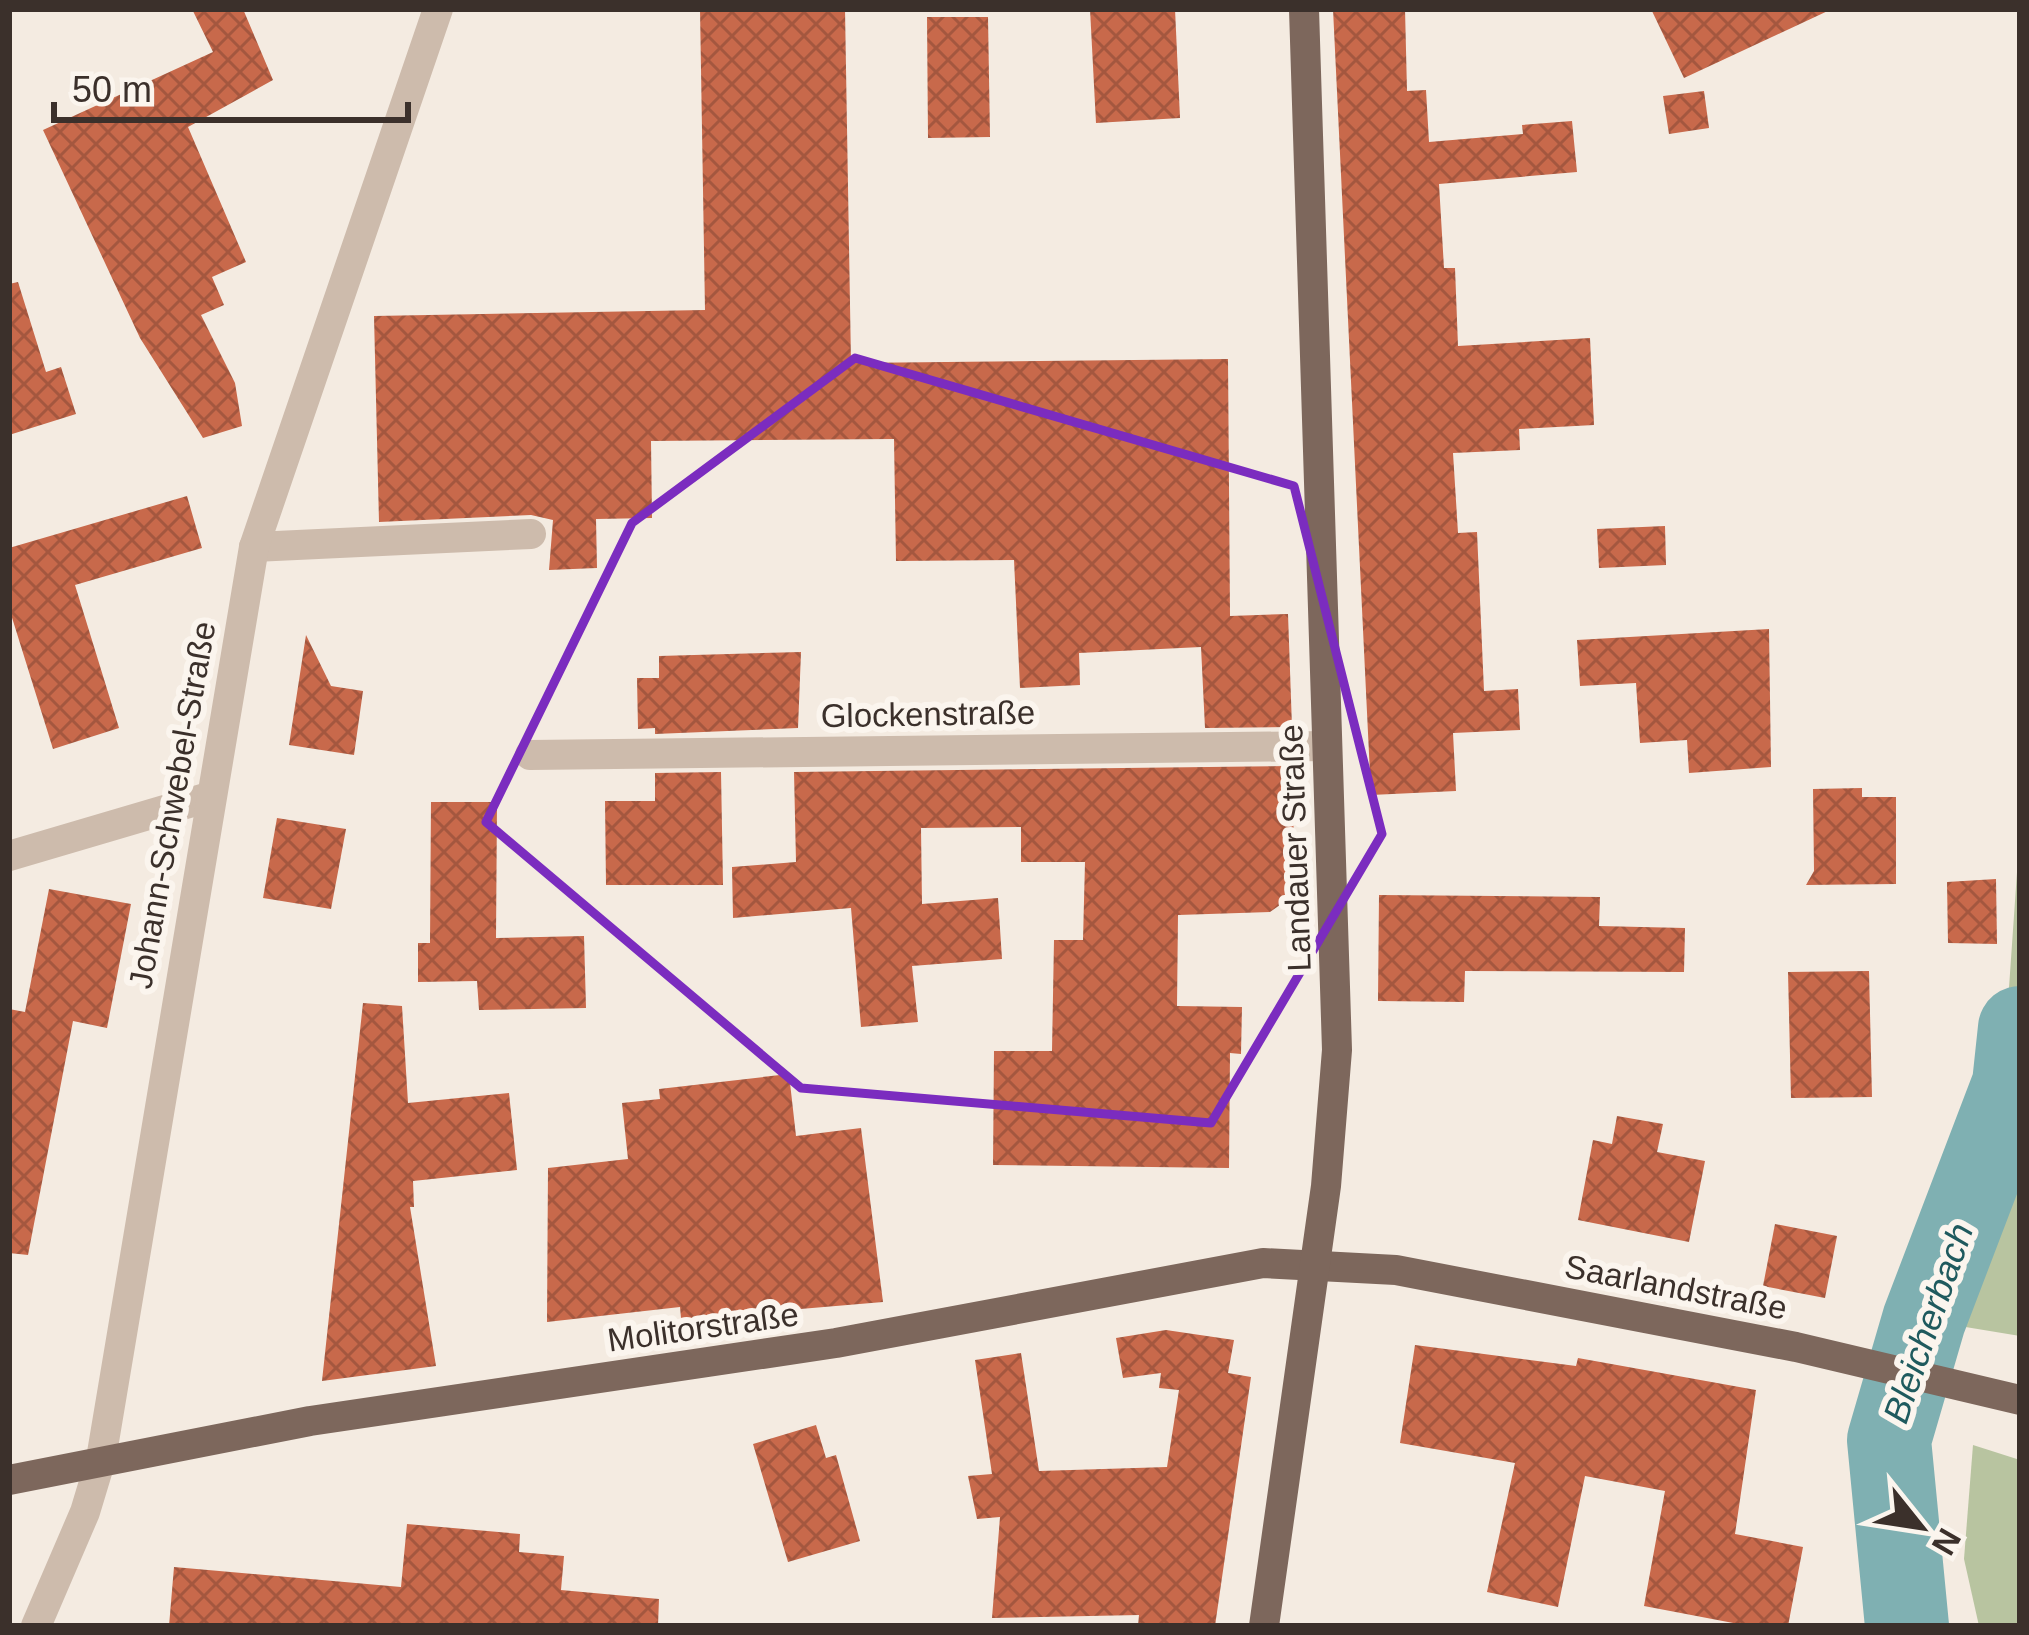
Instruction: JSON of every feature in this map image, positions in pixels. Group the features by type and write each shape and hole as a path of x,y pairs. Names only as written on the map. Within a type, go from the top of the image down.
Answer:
{"main road":[{"name":"Landauer Straße","path":"1293,9 1303,64"},
{"name":"Landauer Straße","path":"1264,1626 1315,1262 1337,1050 1304,9"},
{"name":"Saarlandstraße","path":"1315,1262 1396,1270 1862,1361 2020,1400"},
{"name":"Molitorstraße","path":"9,1480 310,1421 836,1343 1201,1271 1315,1262"}],"street":[{"name":"Johann-Schwebel-Straße","path":"36,1626 85,1512 101,1460 254,547 438,9"},
{"path":"254,547 531,534"},
{"name":"Glockenstraße","path":"530,755 1328,746"},
{"path":"9,856 209,797"}],"highlighted area":[{"path":"855,358 1294,486 1382,834 1211,1123 801,1088 486,822 632,523"}],"green space":[{"path":"2020,829 2020,1336 1905,1317 1980,1136 2008,1002"},
{"path":"1973,1445 2020,1460 2020,1626 1979,1626 1964,1559"}],"building":[{"path":"192,9 243,9 273,80 188,127 246,262 212,277 224,305 201,315 235,383 242,426 203,438 140,338 43,130 213,52"},
{"path":"700,9 845,9 851,363 1228,359 1230,616 1288,614 1292,727 1205,728 1201,647 1079,653 1080,685 1020,688 1014,560 896,561 894,439 651,441 652,518 596,519 597,568 549,570 553,520 531,515 379,522 374,316 705,310"},
{"path":"1090,9 1175,9 1180,118 1096,123"},
{"path":"1333,9 1405,9 1407,91 1426,90 1429,142 1523,134 1522,125 1572,121 1577,172 1439,184 1444,268 1455,268 1458,346 1590,338 1594,425 1519,429 1520,450 1453,453 1458,533 1477,532 1484,691 1518,689 1520,730 1453,733 1456,791 1371,795"},
{"path":"1651,9 1832,9 1684,78"},
{"path":"927,17 988,17 990,137 928,138"},
{"path":"1704,91 1709,128 1669,134 1663,96"},
{"path":"18,282 46,372 61,367 76,414 9,435 9,284"},
{"path":"187,496 202,548 75,585 119,728 53,749 9,608 9,548"},
{"path":"1665,526 1666,565 1599,568 1597,529"},
{"path":"1769,629 1771,767 1689,773 1687,740 1640,743 1636,683 1580,686 1577,640"},
{"path":"306,635 331,686 363,691 354,755 289,745"},
{"path":"801,652 798,728 655,734 655,728 638,729 637,678 659,678 659,656"},
{"path":"1293,766 1294,886 1287,900 1270,912 1178,915 1177,1006 1242,1007 1241,1054 1230,1053 1229,1168 993,1165 994,1051 1052,1051 1054,940 1083,940 1085,862 1021,862 1021,827 921,828 922,904 998,898 1002,959 912,966 918,1022 861,1027 851,908 733,918 732,867 796,862 794,772"},
{"path":"721,772 723,885 606,885 605,801 655,801 655,773"},
{"path":"1862,788 1862,797 1896,797 1896,884 1806,885 1814,871 1813,789"},
{"path":"431,802 497,802 496,938 584,936 586,1008 479,1010 477,981 418,982 418,943 430,943"},
{"path":"277,818 346,829 331,909 263,898"},
{"path":"1996,879 1997,944 1948,943 1947,882"},
{"path":"49,889 131,904 107,1028 73,1021 28,1255 9,1253 9,1009 25,1012"},
{"path":"1379,895 1600,897 1599,926 1685,928 1684,972 1465,971 1464,1002 1378,1001"},
{"path":"1869,971 1872,1097 1791,1098 1788,972"},
{"path":"363,1003 402,1006 408,1103 509,1093 517,1170 413,1181 414,1207 410,1207 436,1366 322,1381"},
{"path":"789,1074 796,1136 861,1128 883,1302 740,1314 741,1323 682,1329 680,1307 547,1322 548,1168 628,1159 622,1103 660,1099 659,1089"},
{"path":"1617,1116 1663,1124 1657,1152 1705,1161 1689,1242 1578,1220 1593,1140 1612,1144"},
{"path":"1775,1224 1837,1236 1825,1298 1763,1286"},
{"path":"1166,1330 1234,1340 1228,1373 1251,1377 1215,1626 1138,1626 1139,1615 992,1618 1000,1517 977,1519 968,1476 992,1474 975,1360 1021,1353 1039,1471 1167,1467 1179,1390 1159,1388 1161,1373 1123,1378 1116,1338"},
{"path":"1415,1345 1576,1366 1578,1358 1756,1390 1735,1534 1803,1547 1788,1626 1749,1626 1644,1606 1665,1491 1585,1476 1558,1607 1487,1592 1515,1463 1400,1443"},
{"path":"816,1425 826,1458 836,1455 860,1541 788,1562 753,1444"},
{"path":"407,1524 520,1534 519,1552 564,1556 561,1590 659,1599 658,1626 169,1626 174,1567 401,1587"}],"waterway":[{"name":"Bleicherbach","path":"1907,1626 1889,1440 1924,1320 2014,1084 2020,1028"}]}
